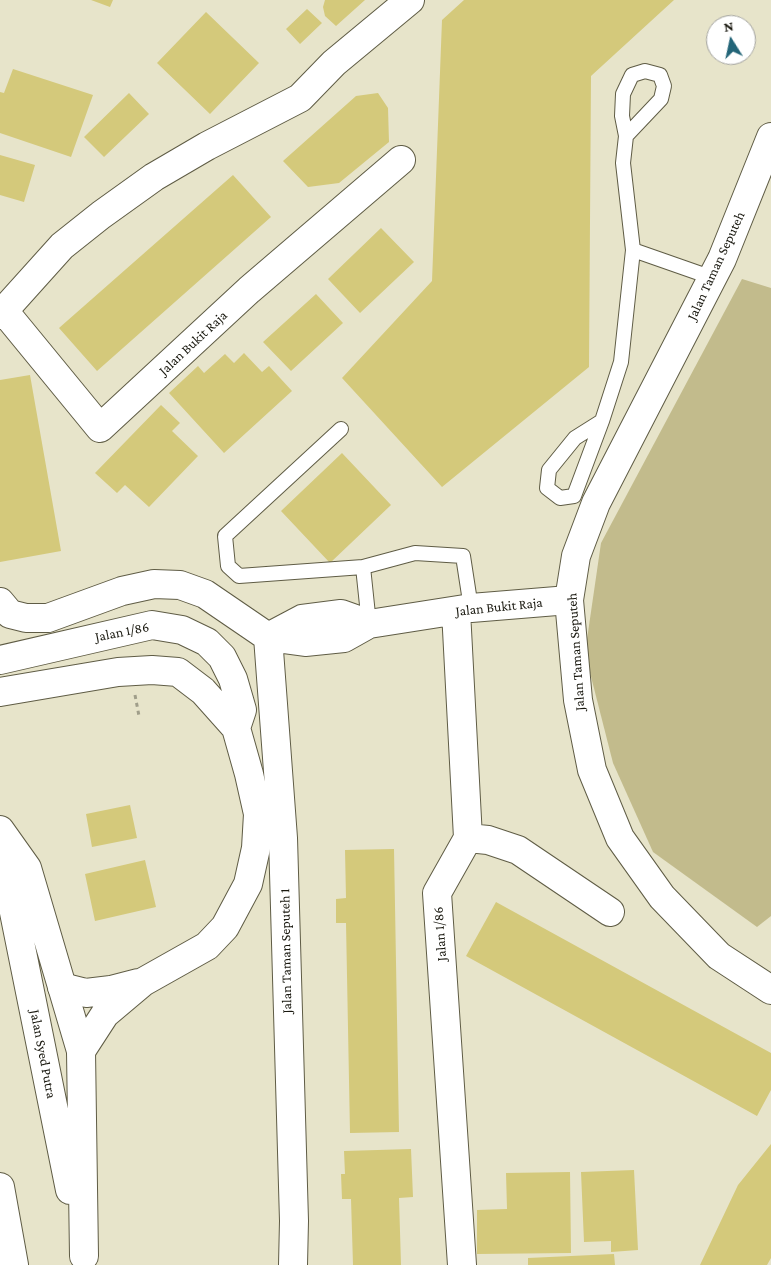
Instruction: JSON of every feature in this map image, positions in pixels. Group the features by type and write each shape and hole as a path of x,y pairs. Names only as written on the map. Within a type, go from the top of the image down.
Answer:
{"street":[{"name":"Jalan Bukit Raja","path":"401,160 249,290 100,428 2,313 62,246 101,215 154,178 207,146 300,98 334,63 410,0"},
{"name":"Jalan Taman Seputeh","path":"771,137 735,229 713,278 596,503 576,556 569,600 578,700 592,770 620,838 662,897 719,956 771,990"},
{"path":"0,602 10,614 26,618 48,618 122,591 154,584 180,585 205,594 268,637"},
{"name":"Jalan Bukit Raja","path":"268,637 302,619 341,614 369,624 463,609 569,600"},
{"path":"463,609 468,838 488,840 518,850 610,912"},
{"name":"Jalan 1/86","path":"0,660 42,652 152,625 182,630 207,642 222,657 238,693 242,710 236,728"},
{"path":"102,636 132,641 140,649 140,655 126,680"},
{"name":"Jalan Taman Seputeh 1","path":"268,637 283,838 294,1221 293,1265"},
{"name":"Jalan 1/86","path":"0,692 69,680 126,680 152,670 178,672 203,691 236,728 258,814 256,848 248,884 225,927 207,946 143,982 104,1014 80,1051"},
{"path":"0,830 28,868 80,1051 84,1260"},
{"name":"Jalan 1/86","path":"462,1265 437,893 468,838"},
{"name":"Jalan Syed Putra","path":"0,843 84,1260"},
{"name":"Jalan 1/86","path":"62,987 86,993 111,990 143,982"},
{"path":"0,1187 14,1265"}],"lane":[{"path":"602,422 575,438 549,470 547,488 560,498 574,496 602,422 621,362 634,250 624,163 626,136"},
{"path":"634,250 713,278"},
{"path":"341,429 225,536 228,566 239,576 363,568 416,553 464,556 463,609"},
{"path":"363,568 369,624"}],"path":[{"path":"126,680 140,716"}],"shaded area":[{"path":"742,279 771,288 771,916 757,927 653,852 613,763 585,653 601,543"}],"building":[{"path":"91,0 113,0 110,7"},
{"path":"325,0 365,0 336,26 325,16 323,7"},
{"path":"464,0 674,0 591,76 589,367 442,487 342,378 432,281 442,20"},
{"path":"307,9 322,23 300,44 286,29"},
{"path":"206,12 259,63 210,114 157,63"},
{"path":"13,69 93,95 71,157 0,133 0,92 4,93"},
{"path":"129,93 149,114 104,157 84,137"},
{"path":"378,93 388,108 389,142 339,183 308,187 283,161 356,96"},
{"path":"0,155 35,165 24,202 0,195"},
{"path":"233,175 271,217 97,371 59,328"},
{"path":"381,228 414,262 360,313 328,279"},
{"path":"316,294 343,323 291,371 263,342"},
{"path":"244,353 262,372 269,366 292,391 224,453 169,393 198,366 204,373 225,354 234,363"},
{"path":"30,375 61,551 0,562 0,380"},
{"path":"161,405 180,423 172,431 198,456 149,507 125,485 117,493 95,473"},
{"path":"342,453 391,505 330,563 281,511"},
{"path":"130,805 137,838 92,847 86,814"},
{"path":"394,849 399,1132 350,1133 346,923 336,923 336,899 346,898 345,850"},
{"path":"145,860 156,907 95,921 85,874"},
{"path":"496,902 771,1053 771,1090 757,1116 466,956"},
{"path":"771,1144 771,1258 767,1265 700,1265 738,1185"},
{"path":"411,1149 413,1197 399,1198 401,1265 353,1265 351,1199 342,1199 341,1174 345,1174 344,1151"},
{"path":"634,1170 638,1250 611,1252 611,1241 584,1242 581,1172"},
{"path":"570,1172 571,1253 477,1254 477,1210 507,1209 506,1173"},
{"path":"614,1254 615,1265 528,1265 528,1258"}]}
